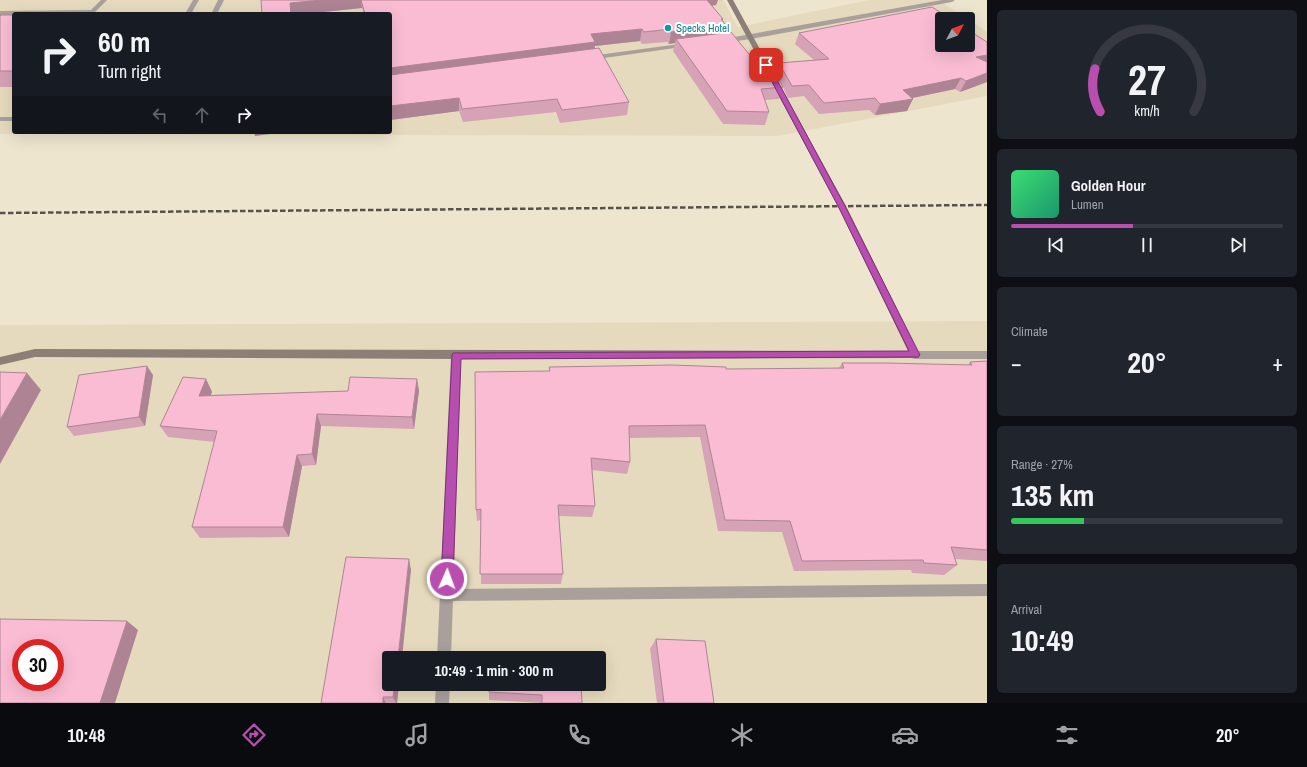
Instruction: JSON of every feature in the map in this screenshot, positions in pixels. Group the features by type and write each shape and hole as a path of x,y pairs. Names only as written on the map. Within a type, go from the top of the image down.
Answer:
{"main road":[{"path":"0,361 35,353 915,355 842,206 730,0"}],"street":[{"path":"93,12 104,0"},
{"path":"189,12 196,0"},
{"path":"215,12 221,0"},
{"path":"712,42 751,37 952,0"},
{"path":"0,13 12,13"},
{"path":"586,59 696,44"},
{"path":"0,119 12,119"},
{"path":"444,651 456,355"},
{"path":"915,355 987,355"},
{"path":"447,595 987,590"},
{"path":"442,703 443,691"}],"shaded area":[{"path":"0,0 723,0 738,27 869,0 938,0 956,12 935,12 935,52 975,52 975,24 987,32 987,96 778,136 0,134"},
{"path":"987,321 987,703 0,703 0,325"}],"building":[{"path":"261,0 322,0 290,3 291,12 262,12"},
{"path":"361,0 707,0 723,19 721,19 726,25 671,32 670,29 644,32 642,29 591,34 595,42 392,68 392,12 364,12"},
{"path":"932,7 940,12 935,12 935,52 975,52 975,34 987,42 987,55 976,57 987,62 987,73 966,81 961,78 903,90 913,99 880,104 875,98 824,103 809,85 792,86 779,63 829,59 799,33"},
{"path":"12,15 12,71 0,71 0,16"},
{"path":"731,32 757,64 770,63 783,87 761,89 769,112 727,111 676,39"},
{"path":"599,48 629,102 562,110 557,99 462,109 459,98 392,106 392,75"},
{"path":"987,361 987,550 951,547 957,565 924,563 923,560 802,561 790,521 725,520 705,425 629,426 630,462 591,458 595,506 558,505 563,574 480,574 481,509 476,510 475,372 550,371 549,367 672,365 726,367 726,369 844,368 842,363 972,365 970,362"},
{"path":"147,366 139,417 67,427 79,375"},
{"path":"0,372 27,373 0,420"},
{"path":"183,377 206,379 199,396 348,391 350,377 417,379 412,417 317,414 312,454 297,455 283,527 192,527 217,431 160,426"},
{"path":"346,557 409,559 399,651 382,651 382,691 394,691 393,697 383,697 383,703 321,703"},
{"path":"0,619 127,621 100,703 0,703"},
{"path":"656,639 705,641 714,703 664,703"},
{"path":"581,691 582,703 542,703 542,695 489,692"}],"railway":[{"path":"0,213 987,205"}],"place":[{"name":"Specks Hotel","path":"668,28"}],"route":[{"path":"447,579 456,355 915,355 842,206 766,65"}]}
